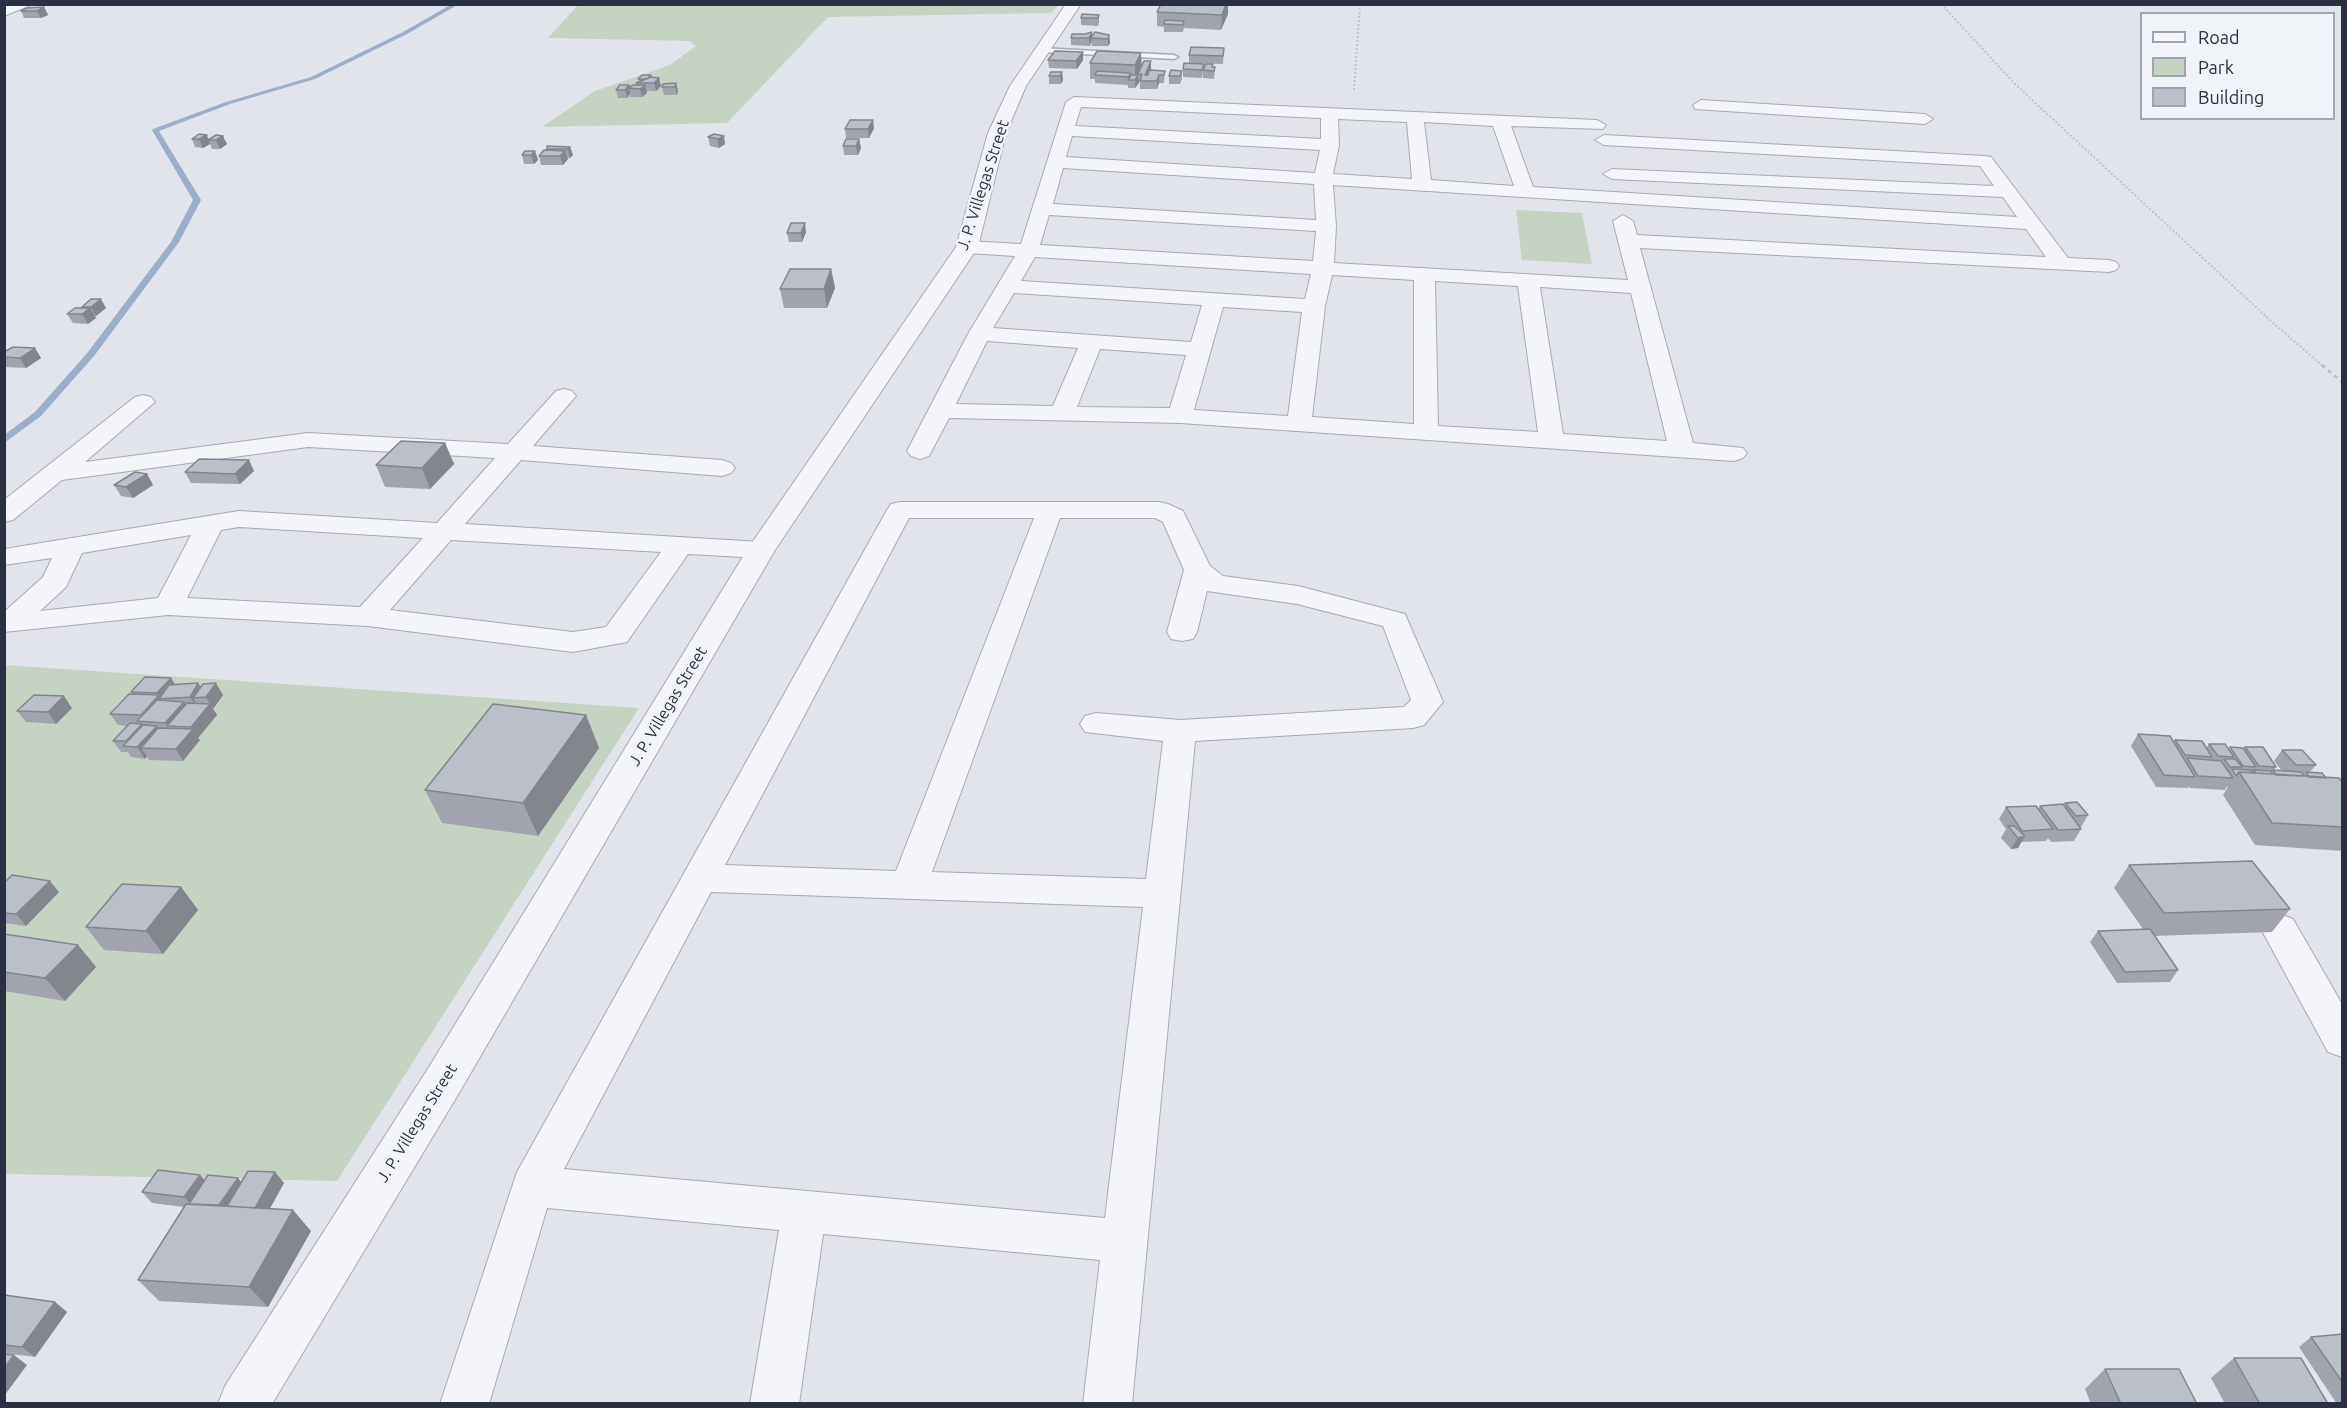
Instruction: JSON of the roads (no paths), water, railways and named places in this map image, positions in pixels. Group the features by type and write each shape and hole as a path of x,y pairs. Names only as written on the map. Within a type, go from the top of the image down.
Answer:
{"street":[{"path":"4,12 26,4"},
{"name":"J. P. Villegas Street","path":"243,1404 444,1080 762,550 967,247 997,133 1018,86 1074,4"},
{"path":"921,451 979,334 1029,250 1074,102 1500,120 1599,127 1698,146 1985,161 2062,264"},
{"path":"1762,104 1785,150"},
{"path":"1701,105 1762,104 1921,114 1960,159"},
{"path":"1299,424 1314,306 1323,268 1326,226 1323,178 1330,145 1329,112"},
{"path":"1415,115 1422,185"},
{"path":"1500,120 1525,190"},
{"path":"1599,127 1682,450"},
{"path":"1690,128 1698,146"},
{"path":"1066,131 1330,145"},
{"path":"1054,162 1525,190 2032,224"},
{"path":"1612,174 2007,192"},
{"path":"1042,209 1326,226"},
{"path":"1629,241 2109,266"},
{"path":"967,247 1641,287"},
{"path":"1424,274 1426,432"},
{"path":"1528,280 1552,441"},
{"path":"1006,286 1314,306"},
{"path":"1180,416 1214,300"},
{"path":"979,334 1198,350"},
{"path":"1062,414 1091,343"},
{"path":"368,617 564,396"},
{"path":"4,514 143,402"},
{"path":"940,411 1180,416 1734,453"},
{"path":"56,473 308,440 514,452 722,468"},
{"path":"464,1404 531,1186 900,510 1160,510 1174,517 1198,570 1215,584 1298,595 1395,620 1427,702 1413,717 1180,731 1096,723"},
{"path":"909,885 1050,510"},
{"path":"4,557 238,519 762,550"},
{"path":"168,606 211,523"},
{"path":"71,546 56,581 9,624 168,606 368,617 573,642 616,635 680,546"},
{"path":"1182,632 1198,570"},
{"path":"1107,1404 1180,731"},
{"path":"699,878 1163,894"},
{"path":"2280,929 2343,1040"},
{"path":"531,1186 1124,1241"},
{"path":"774,1404 804,1210"}],"lane":[{"path":"1042,50 1174,57"}],"waterway":[{"path":"4,440 38,414 91,354 175,242 197,200 155,130 228,103 313,78 405,33 457,4"}]}
